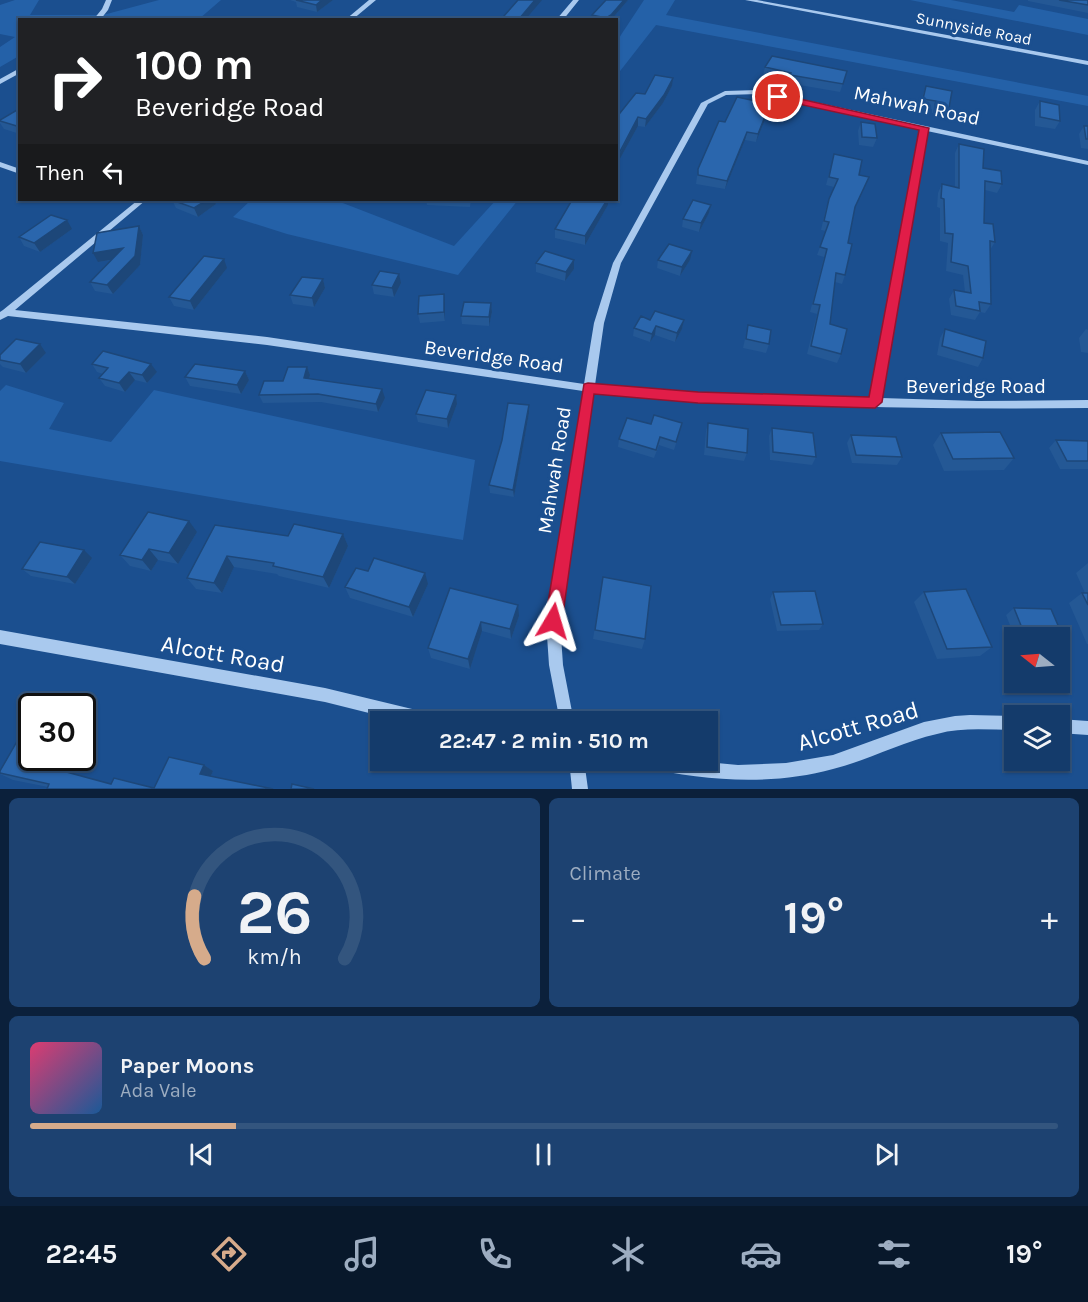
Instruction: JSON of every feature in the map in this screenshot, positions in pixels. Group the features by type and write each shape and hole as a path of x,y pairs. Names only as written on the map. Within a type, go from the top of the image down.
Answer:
{"street":[{"path":"98,18 105,10 109,0"},
{"path":"351,18 374,0"},
{"path":"561,18 576,0"},
{"name":"Sunnyside Road","path":"748,0 1088,63"},
{"path":"0,82 18,71"},
{"name":"Mahwah Road","path":"565,711 556,665 553,621 599,323 617,263 705,103 709,99 736,91 758,92 1088,163"},
{"path":"875,402 924,128"},
{"path":"0,164 18,170"},
{"path":"3,314 137,201"},
{"name":"Beveridge Road","path":"3,314 267,341 588,388 698,398 978,405 1088,404"},
{"name":"Alcott Road","path":"0,637 325,695 391,711"},
{"name":"Alcott Road","path":"713,771 777,771 833,762 912,733 955,723 1004,723"},
{"path":"1070,727 1088,728"},
{"path":"578,771 580,789"}],"shaded area":[{"path":"15,0 39,0 30,15 103,15 159,0 221,0 200,18 18,18 18,57 0,67 0,47 15,37 0,34 0,5"},
{"path":"644,0 675,0 666,15 1088,96 1088,106 656,25 618,74 618,39"},
{"path":"910,0 951,0 1014,12 1019,5 1088,19 1088,35"},
{"path":"250,201 338,201 454,246 495,201 517,201 458,275 287,234 233,217"},
{"path":"6,385 64,403 49,429 111,442 154,390 475,460 463,540 0,461 0,391"}],"building":[{"path":"296,0 322,0 316,5"},
{"path":"518,0 535,0 520,18 504,16"},
{"path":"606,0 624,0 606,18 592,15"},
{"path":"1059,0 1088,0 1088,5"},
{"path":"772,56 847,71 843,84 790,75 791,73 765,67"},
{"path":"655,75 673,78 664,95 646,119 638,117 618,155 618,116 636,93 645,94"},
{"path":"926,86 952,91 949,108 935,105 936,101 923,99"},
{"path":"737,97 770,104 758,134 747,132 727,181 698,175 698,169 719,121 725,122"},
{"path":"1040,101 1059,105 1060,121 1040,117"},
{"path":"17,110 18,110 18,126 0,120"},
{"path":"861,122 875,124 877,138 862,137"},
{"path":"1084,126 1088,126 1088,139 1086,139"},
{"path":"959,144 984,149 983,168 1001,171 1002,184 985,181 984,223 993,224 995,242 990,241 991,304 979,302 980,311 956,306 954,290 971,293 968,266 951,262 953,234 945,233 944,199 941,198 942,184 959,188"},
{"path":"834,154 862,160 859,175 869,177 855,207 848,243 852,244 845,275 836,273 830,324 847,329 841,354 811,346 820,305 813,304 827,249 820,247 829,222 824,221 829,199 838,179 829,177"},
{"path":"693,200 711,205 701,223 683,219"},
{"path":"175,201 205,201 194,208"},
{"path":"571,201 606,201 585,236 555,229"},
{"path":"51,215 67,220 34,243 19,237"},
{"path":"139,226 135,256 107,285 90,282 123,248 93,253 97,233"},
{"path":"669,244 692,251 682,267 658,260"},
{"path":"545,251 574,260 566,272 536,263"},
{"path":"204,256 224,259 190,301 169,297"},
{"path":"380,271 399,274 392,288 372,285"},
{"path":"302,277 323,279 312,298 290,295"},
{"path":"444,294 444,312 418,314 419,296"},
{"path":"464,302 491,303 489,317 461,316"},
{"path":"655,311 684,320 677,333 656,326 652,334 634,328 641,316 650,320"},
{"path":"748,325 771,330 769,344 746,339"},
{"path":"945,329 986,341 983,358 942,346"},
{"path":"16,339 40,344 20,364 0,360 0,355"},
{"path":"103,351 151,364 142,375 129,372 119,383 99,378 108,368 92,364"},
{"path":"195,364 245,371 237,385 185,377"},
{"path":"288,367 307,367 304,378 382,389 376,404 318,394 259,395 264,381 283,381"},
{"path":"426,390 456,395 447,419 416,414"},
{"path":"508,403 529,405 513,490 489,485 502,440"},
{"path":"654,415 682,423 676,442 660,437 656,450 619,439 627,418 651,424"},
{"path":"708,423 748,429 747,453 707,447"},
{"path":"772,428 813,433 816,457 773,452"},
{"path":"1000,432 1014,458 953,459 941,433"},
{"path":"851,435 896,437 902,457 856,455"},
{"path":"1056,440 1088,441 1088,461 1067,461"},
{"path":"148,512 189,521 169,553 149,549 142,560 120,555"},
{"path":"294,524 343,534 323,577 273,566 274,563 227,556 214,583 187,578 215,525 288,536"},
{"path":"40,542 84,550 67,577 22,569"},
{"path":"374,558 425,573 409,607 345,587 356,568 368,571"},
{"path":"603,577 651,586 645,639 595,630"},
{"path":"450,588 518,605 510,629 481,622 468,659 428,648"},
{"path":"966,589 992,647 947,649 924,592"},
{"path":"815,591 823,624 781,625 773,592"},
{"path":"1082,593 1088,593 1088,605"},
{"path":"1014,608 1051,609 1059,627 1022,627"},
{"path":"18,740 18,771 63,771 111,784 114,778 154,788 169,757 204,765 200,774 273,789 47,789 49,784 0,773"},
{"path":"292,784 314,789 291,789"}],"route":[{"path":"553,621 588,388 698,398 787,402 875,402 898,260 924,128 778,97"}]}
